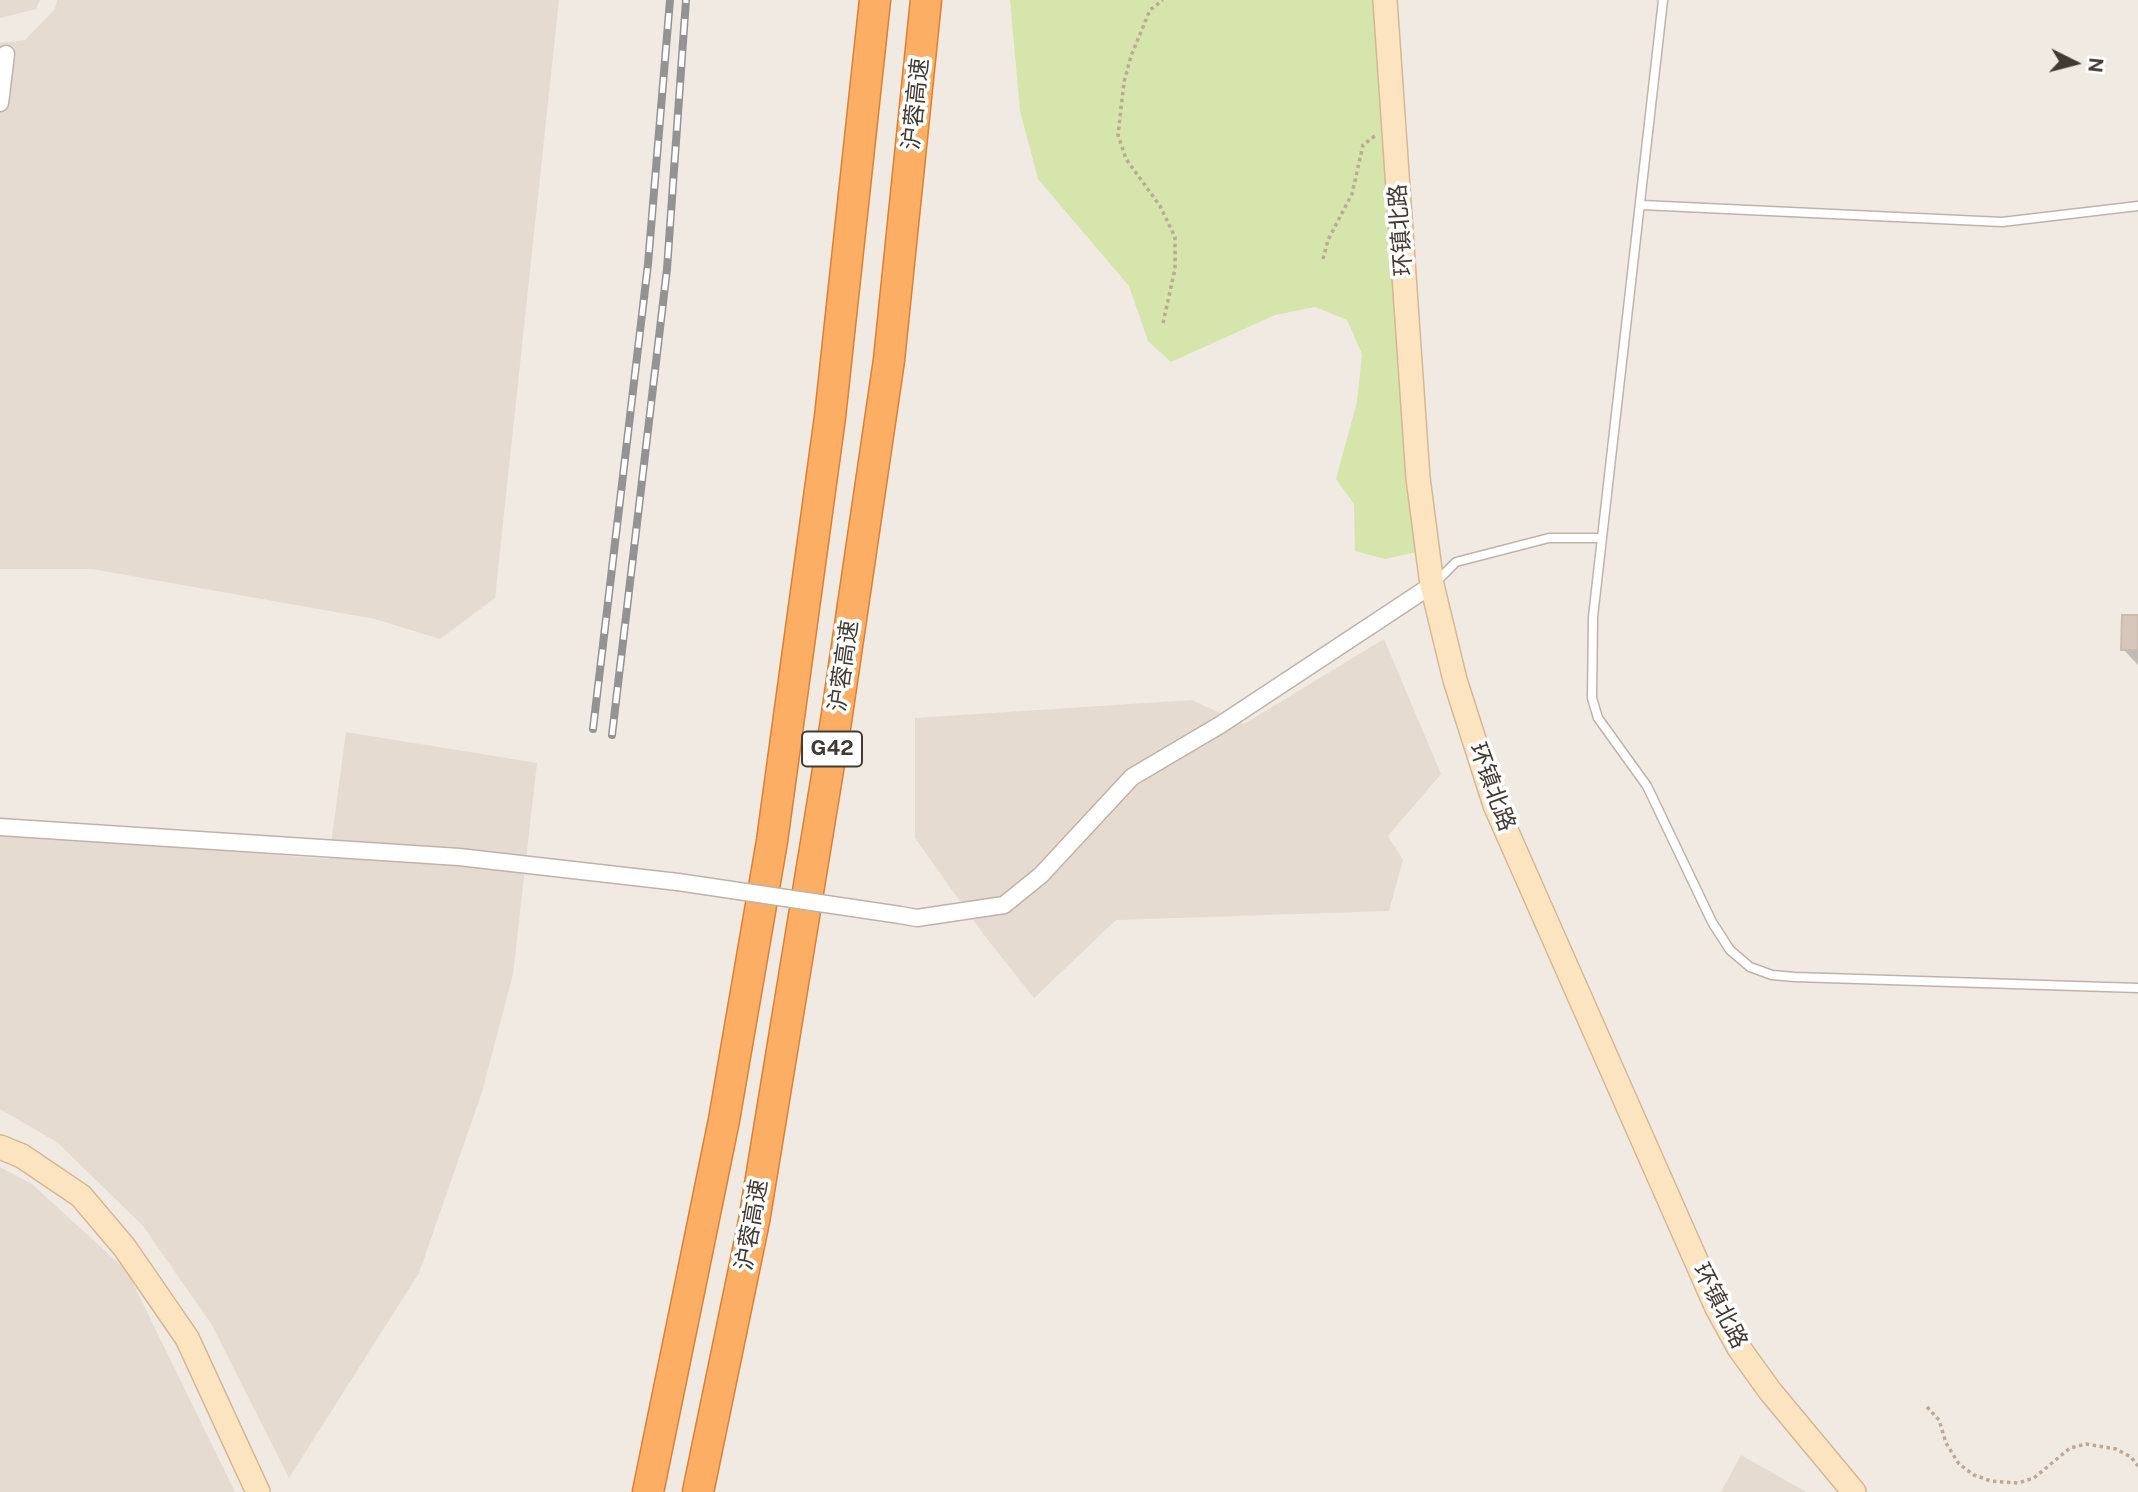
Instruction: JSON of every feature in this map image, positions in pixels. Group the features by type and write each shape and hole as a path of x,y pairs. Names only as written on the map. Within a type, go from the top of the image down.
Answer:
{"highway":[{"name":"沪蓉高速","path":"648,1492 724,1120 772,841 830,417 874,0"},
{"name":"沪蓉高速","path":"698,1492 754,1221 836,721 889,360 926,0"}],"street":[{"name":"环镇北路","path":"1385,0 1418,478 1432,585 1455,680 1496,805 1717,1308 1740,1348 1770,1391 1854,1492"},
{"path":"0,103 6,54"},
{"path":"0,827 459,857 678,882 917,918 1003,905 1041,875 1132,777 1220,725 1432,585"},
{"path":"0,1147 22,1156 81,1196 125,1248 187,1338 258,1492"}],"lane":[{"path":"1663,0 1642,205 1593,617 1591,698 1598,718 1647,786 1712,922 1730,950 1750,967 1772,975 1795,977 2138,988"},
{"path":"1642,205 2002,222 2138,206"},
{"path":"1432,585 1456,562 1549,538 1602,537"}],"path":[{"path":"1163,0 1150,10 1131,55 1124,82 1118,135 1126,159 1160,206 1175,237 1175,269 1163,323"},
{"path":"1323,259 1328,240 1352,194 1363,145 1382,131 1394,128"},
{"path":"1927,1408 1939,1420 1946,1443 1959,1464 1974,1475 1991,1481 2018,1483 2034,1478 2070,1448 2086,1444 2116,1449 2131,1457 2138,1466"}],"shaded area":[{"path":"0,0 40,0 36,9 0,18"},
{"path":"57,0 559,0 495,598 440,639 375,619 92,569 0,569 0,43 25,40 55,9"},
{"path":"1384,639 1441,774 1388,836 1403,860 1389,911 1116,920 1034,998 984,935 915,838 915,718 1192,700 1244,724"},
{"path":"346,732 537,763 513,974 482,1092 419,1273 289,1478 212,1325 143,1226 58,1143 0,1109 0,833 329,859"},
{"path":"0,1167 32,1184 127,1271 235,1492 0,1492"},
{"path":"1741,1455 1806,1492 1721,1492"}],"green space":[{"path":"1010,0 1373,0 1417,552 1385,559 1355,551 1354,504 1336,479 1357,402 1362,354 1347,320 1315,307 1275,315 1171,362 1148,341 1129,286 1038,179 1020,111"}],"building":[{"path":"2122,615 2138,615 2138,650 2121,650"}],"railway":[{"path":"593,729 648,264 670,0"},
{"path":"612,735 667,269 686,0"}]}
